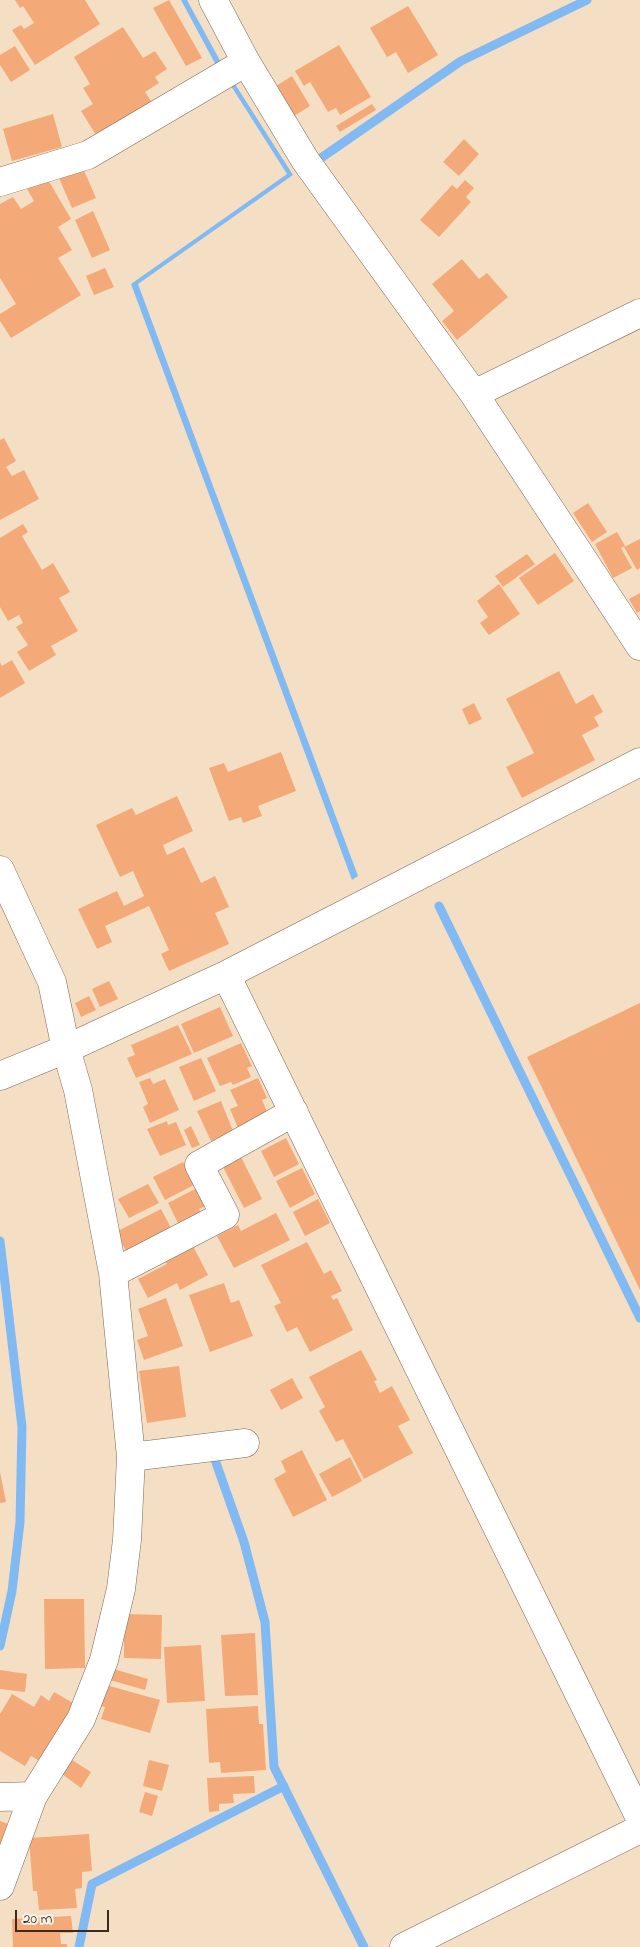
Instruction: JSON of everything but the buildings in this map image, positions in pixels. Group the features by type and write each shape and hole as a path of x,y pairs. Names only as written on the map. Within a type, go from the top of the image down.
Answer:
{"street":[{"path":"213,0 246,62 305,160 474,394 640,646"},
{"path":"1,178 88,155 246,62"},
{"path":"474,394 640,313"},
{"path":"0,1076 66,1049 226,975 640,762"},
{"path":"0,870 52,982 66,1049 78,1090 113,1273 131,1458 127,1540 122,1589 104,1660 81,1719 33,1796 0,1886"},
{"path":"226,975 640,1818"},
{"path":"113,1273 225,1215 199,1165 294,1112"},
{"path":"131,1458 245,1443"},
{"path":"0,1797 33,1796"},
{"path":"404,1947 640,1830"}],"water":[{"path":"181,0 187,0 223,66 218,69"},
{"path":"235,84 293,175 138,284 358,876 352,880 131,284 287,174 231,86"}],"waterway":[{"path":"321,158 461,61 587,0"},
{"path":"439,906 640,1318"},
{"path":"0,1241 22,1427 20,1522 12,1591 0,1646"},
{"path":"214,1457 244,1542 265,1622 274,1767 364,1947"},
{"path":"79,1947 92,1884 284,1786"}]}
